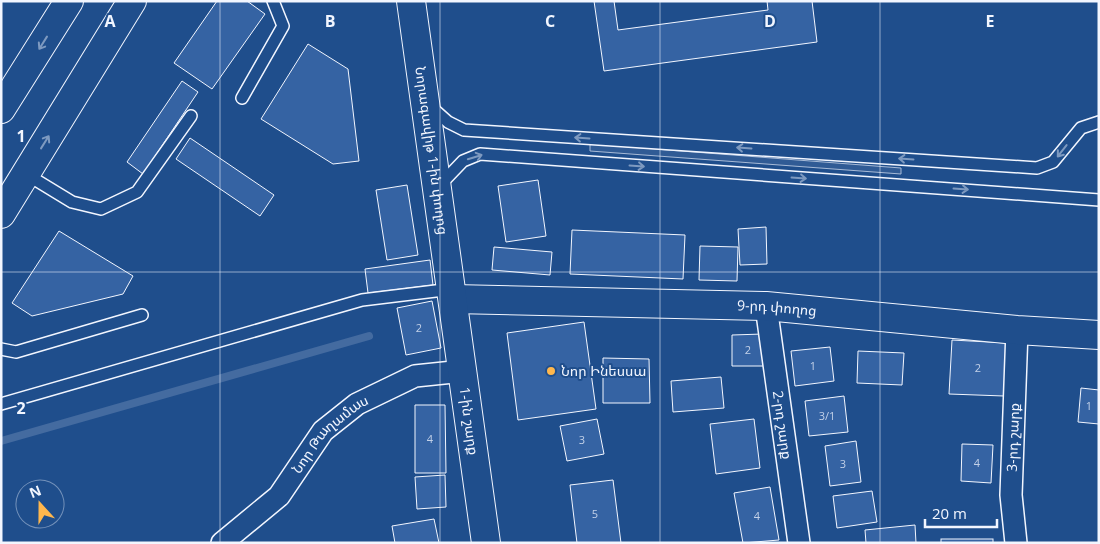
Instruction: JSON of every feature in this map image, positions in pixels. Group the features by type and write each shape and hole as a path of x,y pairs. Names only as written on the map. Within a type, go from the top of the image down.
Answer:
{"main road":[{"path":"1,109 69,1"},
{"path":"1,214 132,1"},
{"name":"Նորագավիթ 1-ին փողոց","path":"411,1 453,294"},
{"name":"9-րդ փողոց","path":"453,294 766,306 1017,330 1099,335"},
{"name":"1-ին շարք","path":"453,294 486,543"}],"street":[{"name":"2-րդ շարք","path":"766,306 799,543"},
{"name":"3-րդ շարք","path":"1016,543 1012,495 1017,330"},
{"name":"Նոր Թաղամաս","path":"222,543 279,496 323,431 357,404 415,376 463,371"}],"lane":[{"path":"242,98 282,26 273,1"},
{"path":"426,102 448,122 464,130 1037,168 1054,162 1081,128 1099,122"},
{"path":"26,174 72,202 100,210 137,192 191,116"},
{"path":"438,187 463,161 480,154 1099,200"},
{"path":"1,404 362,300 453,294"},
{"path":"1,349 16,352 142,315"}],"shaded area":[{"path":"590,144 901,168 901,174 590,151"}],"building":[{"path":"217,1 247,1 265,14 212,89 174,63"},
{"path":"594,1 614,1 618,30 768,10 767,1 812,1 817,42 604,71"},
{"path":"308,44 348,69 359,161 333,164 261,119"},
{"path":"182,81 198,92 143,174 127,162"},
{"path":"190,138 274,195 260,216 176,159"},
{"path":"538,180 546,236 506,242 498,186"},
{"path":"407,185 418,255 387,260 376,190"},
{"path":"766,227 767,264 740,265 738,229"},
{"path":"572,230 685,235 683,279 570,274"},
{"path":"59,231 133,276 123,294 32,316 12,303"},
{"path":"700,246 738,247 737,281 699,280"},
{"path":"494,247 552,252 550,275 492,270"},
{"path":"430,260 433,285 368,293 365,269"},
{"path":"432,301 441,348 406,355 397,308"},
{"path":"584,322 596,409 518,420 507,333"},
{"path":"763,334 764,366 732,366 732,335"},
{"path":"952,340 1007,343 1004,396 949,394"},
{"path":"830,347 834,381 795,386 791,351"},
{"path":"858,351 904,353 902,385 857,383"},
{"path":"603,358 649,359 650,403 603,403"},
{"path":"721,377 724,408 673,412 671,381"},
{"path":"1081,388 1099,390 1099,424 1078,422"},
{"path":"844,396 848,432 809,436 805,401"},
{"path":"415,405 445,405 446,473 415,473"},
{"path":"597,419 604,454 567,461 560,426"},
{"path":"754,419 760,468 716,474 710,424"},
{"path":"856,441 861,482 830,486 825,446"},
{"path":"962,444 993,445 991,483 961,481"},
{"path":"445,475 446,507 417,509 415,477"},
{"path":"613,480 621,543 577,543 570,485"},
{"path":"770,487 779,540 743,543 734,493"},
{"path":"872,491 877,522 837,528 833,496"},
{"path":"434,519 439,543 395,543 392,526"},
{"path":"915,525 916,543 866,543 865,530"},
{"path":"941,539 993,539 993,543 941,543"}],"waterway":[{"path":"1,441 369,336"}],"place":[{"name":"Նոր Ինեսսա","path":"551,371"}]}
